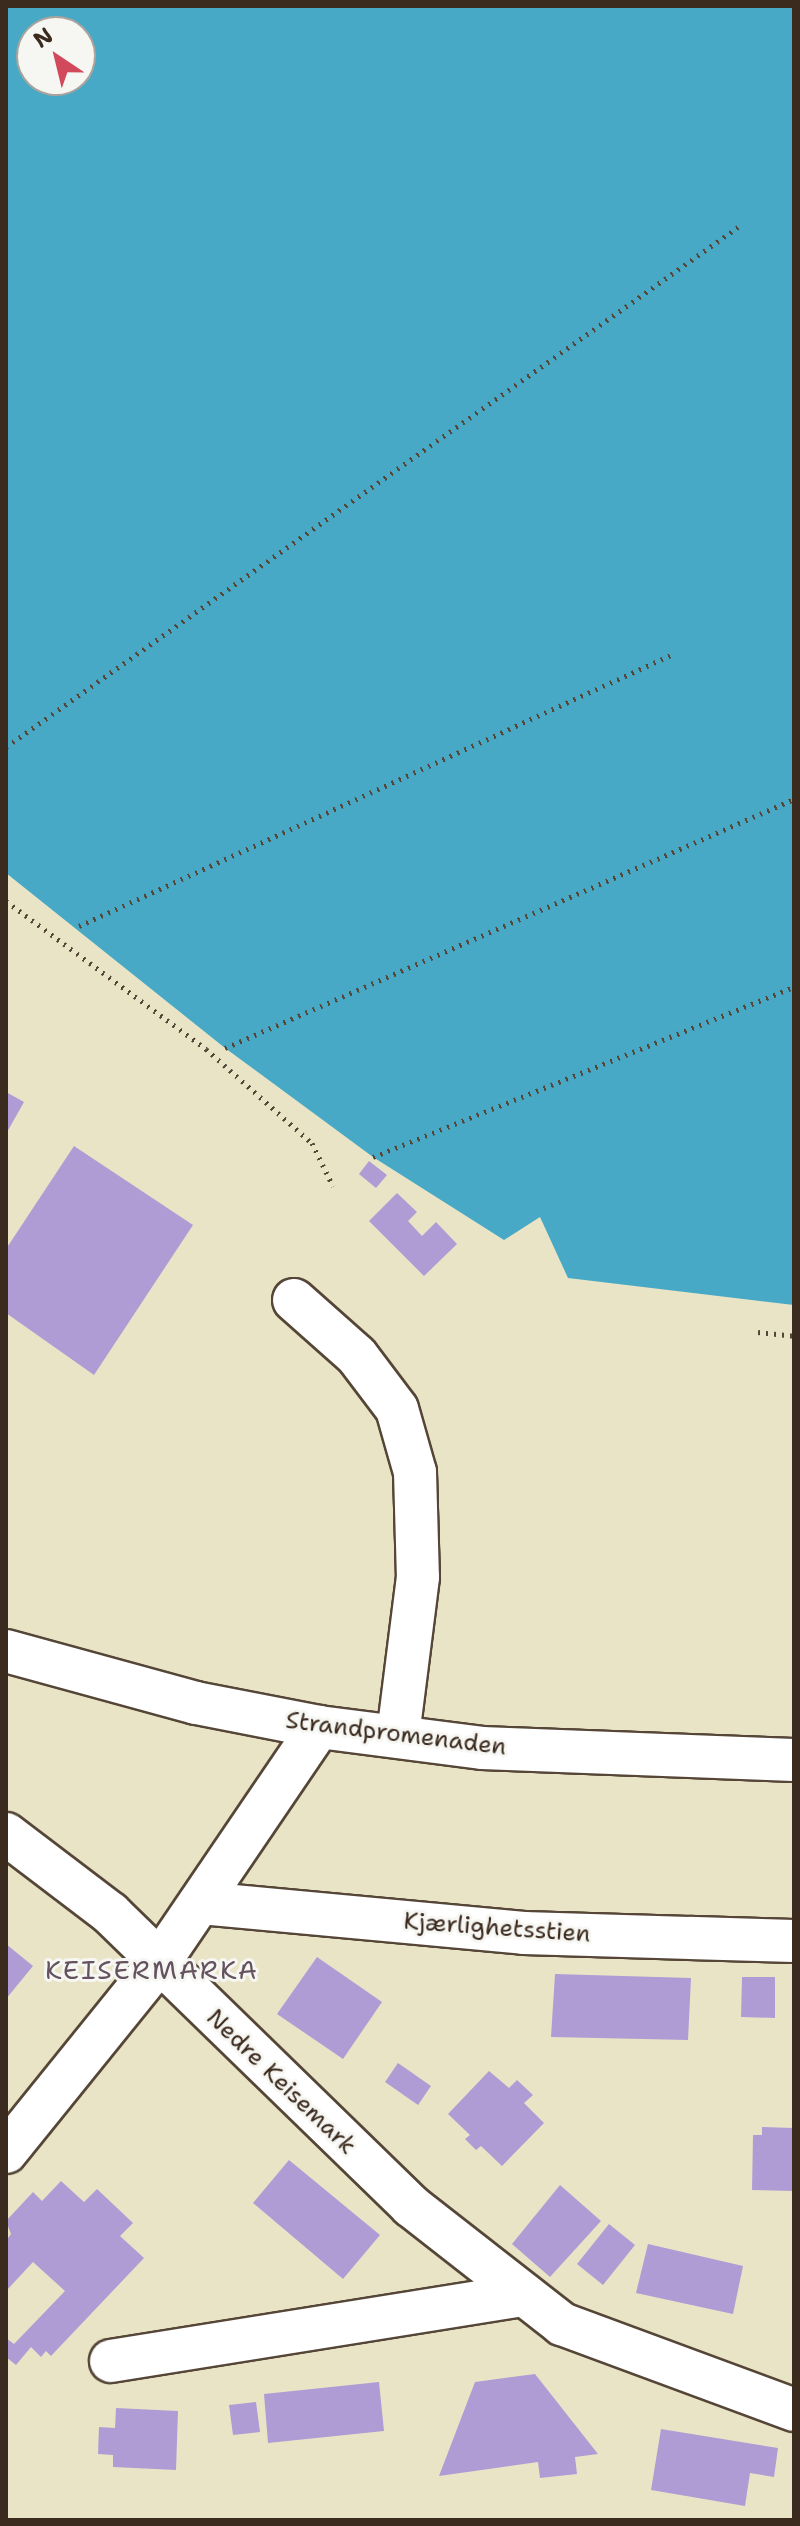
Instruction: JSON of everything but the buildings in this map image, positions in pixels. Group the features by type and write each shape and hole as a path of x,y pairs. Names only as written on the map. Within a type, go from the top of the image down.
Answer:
{"street":[{"path":"294,1300 357,1356 397,1409 415,1472 418,1577 398,1735"},
{"name":"Strandpromenaden","path":"6,1651 121,1685 319,1727 482,1748 794,1760"},
{"path":"6,2152 160,1961 319,1727"},
{"name":"Nedre Keisemark","path":"6,1834 110,1913 411,2206 562,2324 794,2410"},
{"name":"Kjærlighetsstien","path":"201,1903 524,1933 794,1941"},
{"path":"111,2361 524,2295"}],"path":[{"path":"6,747 738,227"},
{"path":"79,926 673,654"},
{"path":"225,1048 794,799"},
{"path":"6,901 206,1049 312,1143 333,1186"},
{"path":"373,1157 794,987"},
{"path":"758,1332 794,1336"}],"water":[{"path":"6,6 794,6 794,1305 568,1278 540,1217 504,1240 373,1157 225,1048 6,873"}],"district":[{"name":"KEISERMARKA","path":"152,1970"}]}
